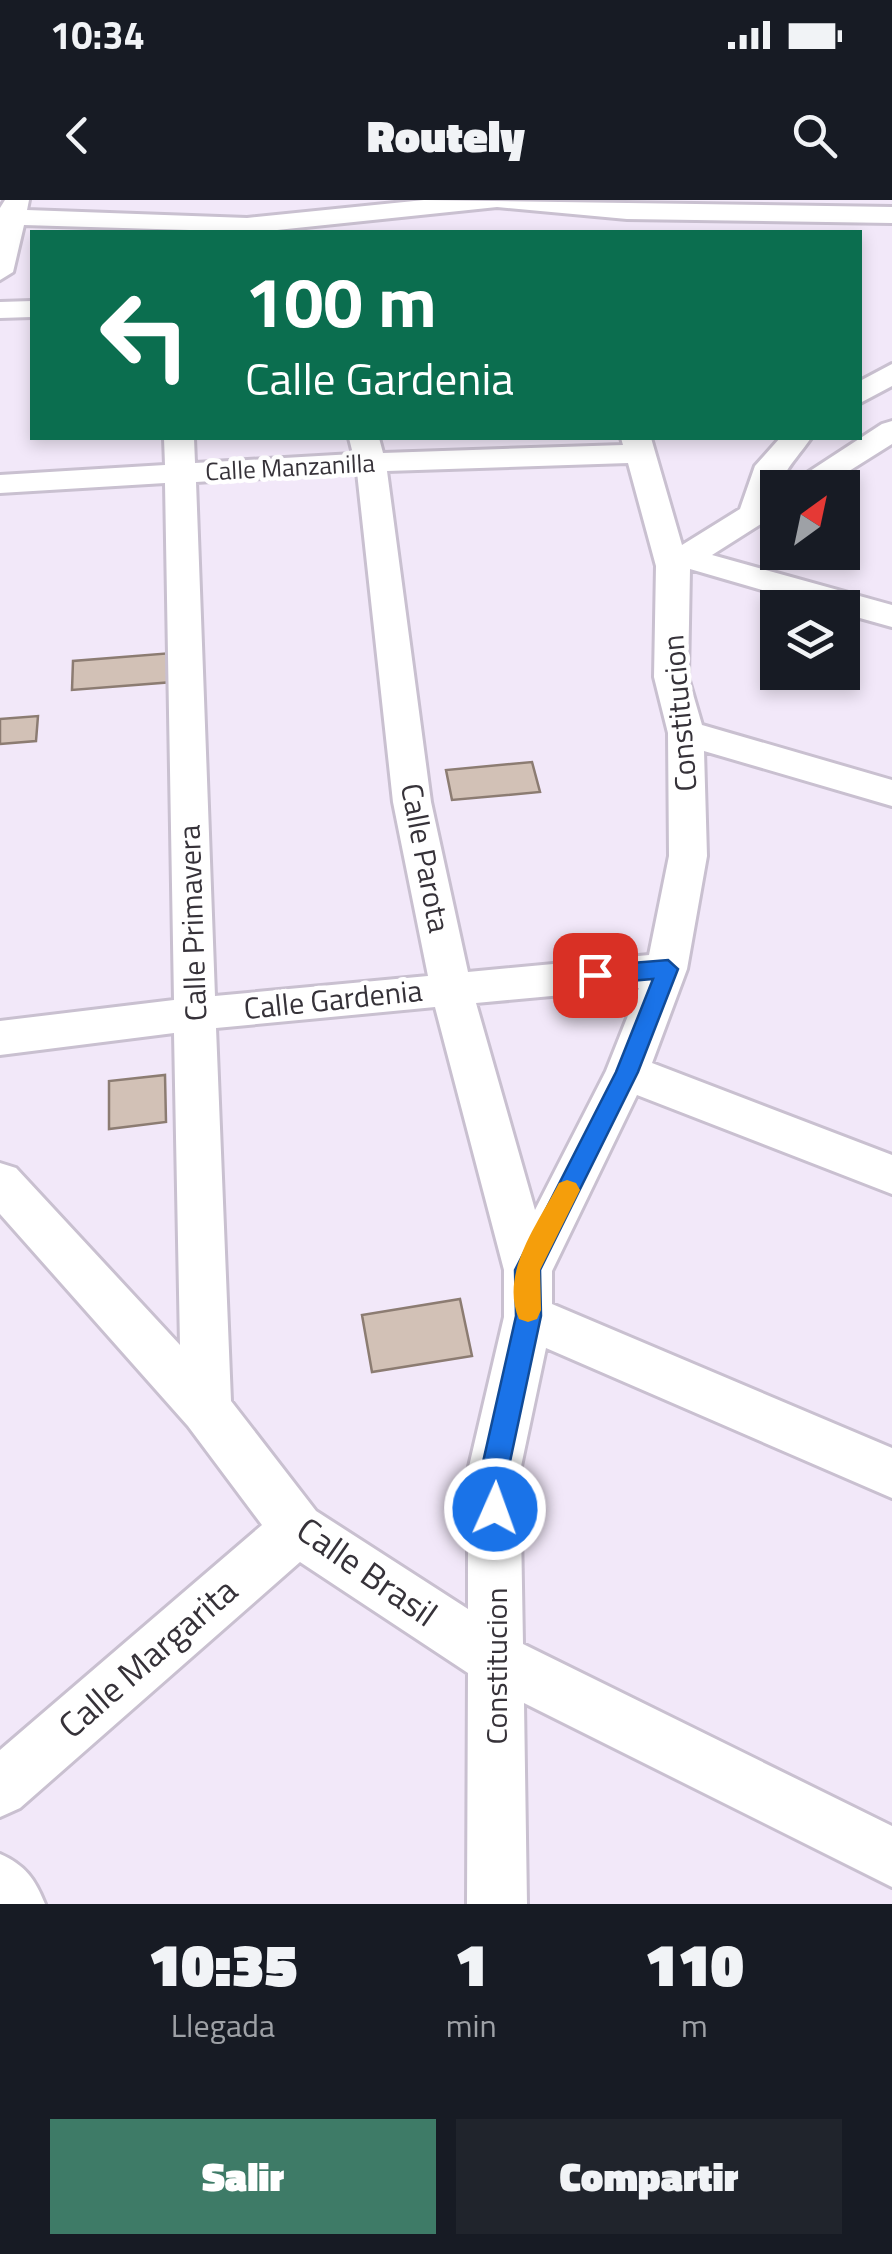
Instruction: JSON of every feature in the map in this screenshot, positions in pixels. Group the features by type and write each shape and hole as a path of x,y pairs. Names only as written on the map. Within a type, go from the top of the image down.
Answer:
{"street":[{"path":"236,200 248,229"},
{"path":"0,272 10,210 248,229 497,200 627,214 892,215"},
{"path":"0,310 30,308"},
{"path":"862,393 892,373"},
{"path":"841,470 878,454 892,430"},
{"path":"770,470 794,440"},
{"name":"Calle Manzanilla","path":"0,484 179,456 638,446"},
{"name":"Constitucion","path":"497,1904 494,1471 528,1293 627,1072 668,969 688,856 686,733 672,677 678,562 638,446"},
{"name":"Calle Parota","path":"367,450 412,802 451,988 528,1293"},
{"name":"Calle Primavera","path":"179,456 206,1409"},
{"path":"678,562 760,509"},
{"path":"678,562 892,616"},
{"path":"686,733 892,793"},
{"name":"Calle Gardenia","path":"0,1038 196,1014 668,969"},
{"path":"627,1072 892,1175"},
{"name":"Calle Brasil","path":"0,1182 206,1409 297,1529 498,1660 892,1857"},
{"path":"528,1293 892,1473"},
{"name":"Calle Margarita","path":"0,1788 297,1529"},
{"path":"0,1884 15,1904"}],"building":[{"path":"172,653 173,682 72,690 73,661"},
{"path":"38,716 36,741 0,744 0,719"},
{"path":"532,762 540,792 452,800 446,770"},
{"path":"165,1075 166,1122 109,1129 109,1081"},
{"path":"460,1299 472,1356 372,1372 362,1315"}],"slow traffic":[{"path":"528,1310 528,1270 567,1190"}],"route":[{"path":"495,1509 494,1471 528,1316 528,1270 627,1072 668,969 595,975"}]}
